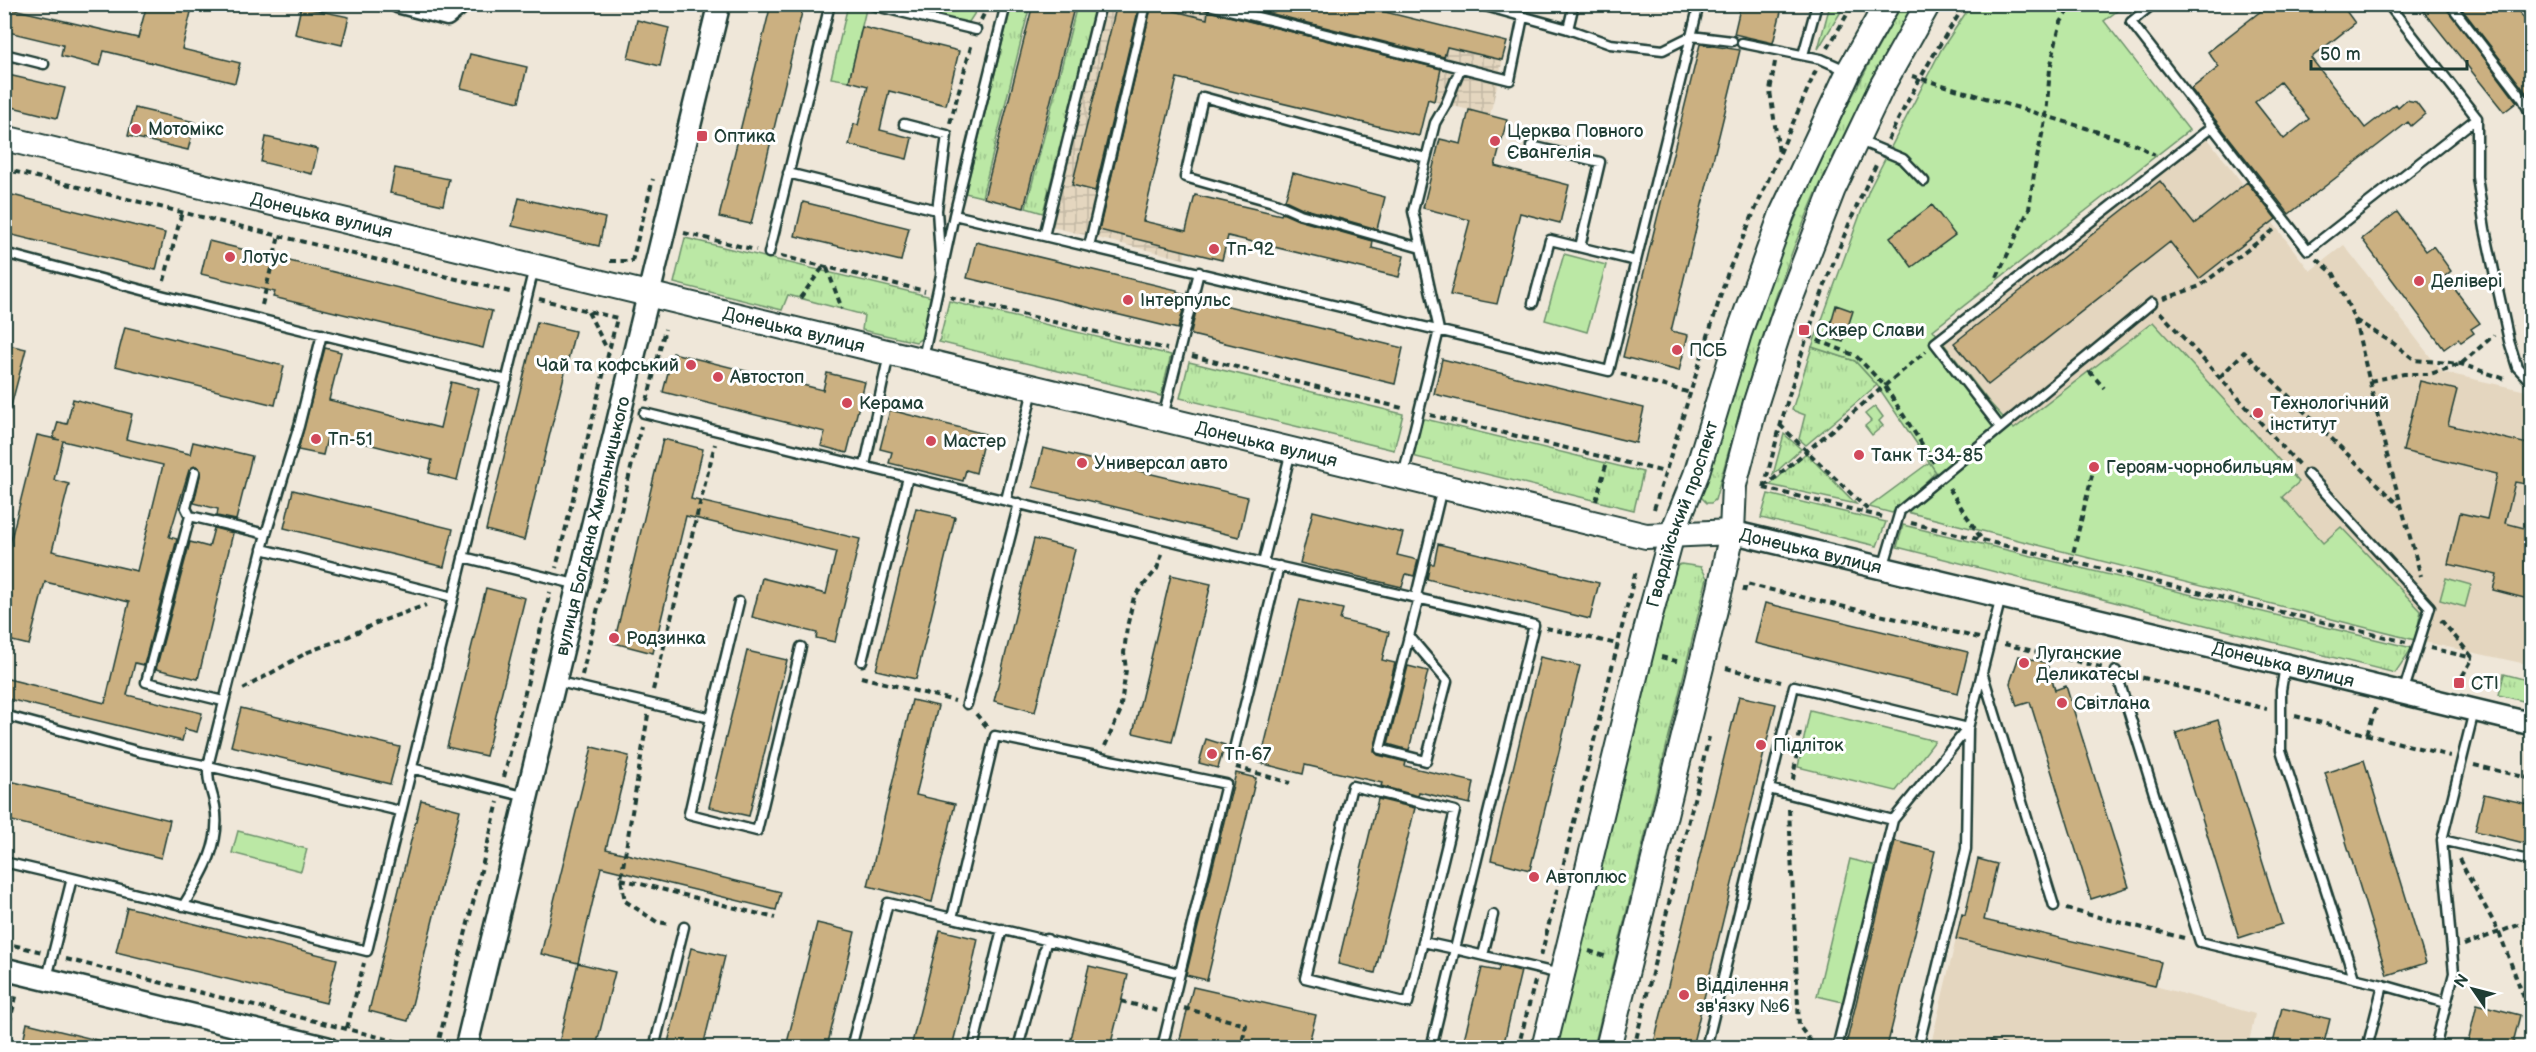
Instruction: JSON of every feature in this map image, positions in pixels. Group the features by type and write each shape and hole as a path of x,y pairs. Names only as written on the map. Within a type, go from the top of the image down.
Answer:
{"main road":[{"name":"Гвардійський проспект","path":"1545,1047 1649,619 1672,534 1696,475 1739,333 1782,214 1849,71 1887,4"},
{"name":"Гвардійський проспект","path":"1608,1047 1732,532 1734,485 1756,402 1792,296 1833,189 1882,86 1928,4"},
{"name":"Донецька вулиця","path":"4,138 1646,536 1732,532"}],"street":[{"path":"397,4 447,16 463,4"},
{"name":"вулиця Богдана Хмельницького","path":"466,1047 719,4"},
{"name":"Донецька вулиця","path":"1732,532 2532,724"},
{"path":"4,969 268,1037 327,1047"}],"lane":[{"path":"769,253 830,4"},
{"path":"867,4 976,30"},
{"path":"922,362 954,215 1006,4"},
{"path":"1044,236 1101,4"},
{"path":"1089,246 1146,4"},
{"path":"1206,4 1510,80 1523,16"},
{"path":"1478,4 1568,29 1610,44 1663,50 1691,36 1732,41"},
{"path":"1568,29 1574,4"},
{"path":"954,215 1609,371 1699,4"},
{"path":"1803,56 1817,4"},
{"path":"2153,4 2131,22 2308,250 2477,118"},
{"path":"2388,4 2477,118 2477,177 2484,229 2505,326 2517,367 2532,383"},
{"path":"2450,4 2523,99 2532,117"},
{"path":"2528,4 2532,9"},
{"path":"1742,43 1821,59 1849,71"},
{"path":"4,54 44,64"},
{"path":"1403,478 1439,330 1413,211 1435,123 1446,104 1460,69"},
{"path":"1421,248 1300,214 1273,202 1185,177 1203,97 1426,158"},
{"path":"904,124 947,135 937,210 938,259 941,274"},
{"path":"2000,427 1935,343 2212,127"},
{"path":"1857,139 1902,159 1924,182"},
{"path":"1531,146 1600,162 1580,247"},
{"path":"788,173 937,210"},
{"path":"1533,303 1550,240 1636,261"},
{"path":"4,253 161,295 507,380"},
{"path":"4,862 367,951 534,267"},
{"path":"1162,420 1199,272"},
{"path":"1883,568 1900,510 2152,303"},
{"path":"183,906 212,852 217,830 215,805 207,782 208,766 262,549 299,426 322,334"},
{"path":"865,465 889,353"},
{"path":"1006,500 1033,388"},
{"path":"644,413 1279,567 1534,625 1431,1047"},
{"path":"1263,563 1291,451"},
{"path":"195,472 186,508 190,516 146,682 223,701"},
{"path":"2308,474 2430,607 2403,694"},
{"path":"862,661 908,477"},
{"path":"1409,636 1448,681 1426,761 1380,749 1409,636 1442,487"},
{"path":"967,704 1018,503"},
{"path":"190,516 266,534"},
{"path":"262,549 453,597"},
{"path":"463,557 579,585"},
{"path":"1233,753 1279,567"},
{"path":"1918,1047 1966,849 1968,728 2001,597"},
{"path":"739,602 689,814 758,831 801,647"},
{"path":"2285,665 2281,690 2281,750 2354,978"},
{"path":"2116,671 2200,942 2354,978 2446,1003"},
{"path":"1983,674 2054,906"},
{"path":"554,681 711,718"},
{"path":"1706,1047 1794,686 1968,728"},
{"path":"2435,1047 2454,973 2442,840 2474,711"},
{"path":"5,717 140,752 400,811"},
{"path":"1838,1047 1893,820 1968,728"},
{"path":"952,918 995,736 1226,784 1162,1047"},
{"path":"411,768 527,797"},
{"path":"1352,786 1455,811 1423,942 1408,1003 1305,978 1352,786"},
{"path":"1769,789 1893,820"},
{"path":"2442,840 2532,861"},
{"path":"47,979 72,879"},
{"path":"850,1047 888,903 1047,939 1180,973"},
{"path":"1483,956 1493,915"},
{"path":"654,1047 684,927"},
{"path":"973,1047 1002,929"},
{"path":"1018,1047 1047,939"},
{"path":"1423,942 1562,975"},
{"path":"2367,1047 2382,985"}],"path":[{"path":"1764,488 1780,425 1840,246 1883,151 1920,78 1966,4"},
{"path":"1996,296 1996,278 2001,264 2029,209 2046,116 2050,69 2056,41 2061,22 2073,4"},
{"path":"947,135 976,30"},
{"path":"1778,50 1770,91 1780,154"},
{"path":"1908,75 2135,144 2156,155 2174,157"},
{"path":"4,169 617,318 437,1047"},
{"path":"161,295 182,212"},
{"path":"2285,221 2200,286 2152,303 2308,474"},
{"path":"259,319 279,236"},
{"path":"2308,250 2334,274 2355,320 2402,508 2430,607 2474,658"},
{"path":"800,298 826,267 842,309"},
{"path":"588,312 608,350"},
{"path":"2355,320 2393,343 2415,360 2462,364 2511,381"},
{"path":"2370,381 2404,374 2430,374 2462,364 2505,326"},
{"path":"579,687 665,329"},
{"path":"1808,336 1857,356 1884,385 1982,540"},
{"path":"1764,488 1935,343"},
{"path":"2220,377 2244,352 2402,508"},
{"path":"2081,361 2104,388"},
{"path":"1609,371 1691,393"},
{"path":"1780,425 1872,514"},
{"path":"684,927 657,922 635,909 626,901 621,879 650,704 719,431"},
{"path":"1590,523 1608,458"},
{"path":"2071,562 2094,466"},
{"path":"1654,509 1665,472"},
{"path":"1764,488 2474,658"},
{"path":"1100,758 1120,712 1126,670 1124,653 1134,597 1157,568 1167,539"},
{"path":"1518,1047 1636,570"},
{"path":"1743,595 1746,584 1990,640 2446,754 2461,762 2532,779"},
{"path":"223,701 309,652 347,638 376,623 453,597"},
{"path":"1534,625 1617,644"},
{"path":"1651,655 1686,664"},
{"path":"1723,680 1728,658"},
{"path":"2457,685 2474,658"},
{"path":"862,661 857,676 967,704 995,736"},
{"path":"1726,668 1794,686"},
{"path":"2367,734 2375,707 2386,710"},
{"path":"1634,1047 1712,726"},
{"path":"1800,729 1788,818 1799,1026 1815,1047"},
{"path":"1233,753 1230,765 1290,783"},
{"path":"2442,840 2464,864 2499,932 2532,1019"},
{"path":"621,879 775,918"},
{"path":"2054,906 2200,942"},
{"path":"2452,950 2532,920"},
{"path":"4,943 423,1047"},
{"path":"1570,944 1629,963"},
{"path":"347,1028 367,951"},
{"path":"4,1043 17,993"},
{"path":"1121,1001 1246,1025 1242,1043"},
{"path":"1981,1047 1990,1042 2012,1047"}],"shaded area":[{"path":"1107,5 1356,5 1507,42 1490,115 1167,36 1124,216 1189,232 1184,259 1052,227"},
{"name":"Технологічний інститут","path":"2202,131 2310,271 2344,245 2442,372 2531,392 2531,665 2415,640 1907,512 1942,481 1930,346"},
{"path":"1956,939 2155,986 2255,1014 2248,1047 1930,1048"}],"green space":[{"path":"980,4 969,22 889,5"},
{"path":"1012,4 1030,5 982,197 965,193"},
{"path":"848,5 866,9 849,81 831,78"},
{"path":"1077,5 1092,5 1094,11 1043,213 1026,208"},
{"path":"1830,5 1845,5 1818,49"},
{"path":"1902,5 1915,5 1849,124 1814,198 1772,309 1715,500 1707,503 1701,497 1743,356 1774,270 1824,154"},
{"path":"1971,5 2125,5 2104,21 2189,130 1933,330 1989,402 2014,429 2153,322 2299,482 2282,497 2323,543 2341,527 2421,611 2415,640 1907,512 1942,481 1877,385 1855,361 1812,347 1869,190 1941,50"},
{"path":"685,238 932,297 924,337 916,342 862,330 864,315 788,295 782,310 674,283"},
{"path":"1564,254 1606,265 1587,332 1545,320"},
{"path":"949,301 1171,355 1161,396 939,342"},
{"path":"1812,347 1855,361 1877,385 1806,445 1799,439 1805,415 1792,410"},
{"path":"1189,362 1403,414 1394,450 1180,398"},
{"path":"1875,406 1883,417 1879,421 1883,426 1872,435 1865,426 1871,421 1865,414"},
{"path":"1421,418 1643,472 1634,510 1412,456"},
{"path":"1784,434 1801,449 1773,475"},
{"path":"1806,453 1856,504 1770,485"},
{"path":"1930,462 1936,472 1892,513 1869,507"},
{"path":"1768,494 1886,522 1877,546 1761,518"},
{"path":"1903,525 2412,648 2395,673 1897,547"},
{"path":"1681,564 1701,567 1707,578 1594,1047 1555,1048 1672,572"},
{"path":"2446,578 2471,585 2465,607 2440,600"},
{"path":"2504,674 2531,681 2531,703 2499,695"},
{"path":"1810,710 1935,741 1896,791 1798,767"},
{"path":"238,831 307,849 301,871 232,853"},
{"path":"1850,859 1877,866 1843,1002 1817,996"}],"building":[{"path":"147,4 193,4 182,49 240,63 235,83 104,51 100,66 61,56 63,45 4,31 4,7 138,38"},
{"path":"771,4 804,4 751,224 719,217"},
{"path":"1033,4 1075,4 1024,208 984,198"},
{"path":"1117,4 1139,7 1095,191 1072,185"},
{"path":"1152,4 1175,4 1174,11 1207,19 1208,11 1441,69 1434,101 1428,99 1419,136 1177,78 1143,221 1186,231 1195,195 1281,215 1282,213 1298,220 1373,241 1372,248 1404,256 1399,277 1228,236 1222,260 1099,230"},
{"path":"1233,4 1353,4 1507,42 1502,60 1447,47 1444,57"},
{"path":"1741,4 1783,4 1773,43 1734,34"},
{"path":"2270,4 2341,4 2355,23 2311,58 2365,128 2396,104 2398,107 2406,100 2416,102 2425,114 2411,126 2408,122 2289,214 2191,89 2219,67 2208,52","holes":["2280,82 2309,119 2284,139 2255,102"]},
{"path":"2418,4 2444,4 2517,102 2504,112"},
{"path":"2458,4 2513,4 2532,29 2532,90 2527,94"},
{"path":"301,7 349,17 342,45 295,34"},
{"path":"637,20 669,28 660,66 628,58"},
{"path":"862,27 959,51 946,105 889,91 880,130 912,138 907,159 849,145 854,124 858,125 868,86 849,81"},
{"path":"1700,44 1740,50 1671,331 1688,335 1679,371 1623,357"},
{"path":"470,54 527,67 519,102 461,88"},
{"path":"4,74 65,88 57,118 4,105"},
{"path":"135,108 195,122 188,150 128,136"},
{"path":"1469,110 1507,120 1495,166 1569,185 1560,223 1520,213 1497,304 1450,295 1470,220 1423,208 1440,139 1461,144"},
{"path":"266,137 318,149 312,174 261,162"},
{"path":"395,168 449,179 443,205 390,193"},
{"path":"1293,173 1385,197 1377,229 1302,208 1285,200"},
{"path":"2160,181 2194,224 2247,182 2276,219 2199,279 2170,242 1988,385 1954,343"},
{"path":"4,193 165,233 156,270 4,233"},
{"path":"519,198 605,218 599,246 512,226"},
{"path":"803,202 909,228 901,261 795,236"},
{"path":"1932,205 1955,235 1912,267 1890,237"},
{"path":"2397,212 2426,251 2433,246 2451,271 2445,276 2480,323 2471,329 2474,333 2461,342 2458,339 2444,349 2362,239"},
{"path":"209,241 492,311 483,348 273,297 275,292 201,274"},
{"path":"976,242 1177,290 1177,293 1187,295 1178,329 967,278"},
{"path":"1199,299 1403,348 1395,384 1192,335"},
{"path":"1836,305 1853,311 1843,342 1827,337"},
{"path":"537,322 575,331 524,540 486,530"},
{"path":"125,327 284,366 275,405 115,366"},
{"path":"4,344 26,349 10,410 4,409"},
{"path":"325,348 341,352 329,400 440,428 451,382 479,389 457,480 429,473 432,460 328,434 323,455 298,450"},
{"path":"673,353 823,390 827,373 865,382 847,453 821,446 825,432 663,392"},
{"path":"1442,359 1644,408 1636,443 1434,394"},
{"path":"2420,381 2457,390 2448,425 2532,445 2532,485 2515,482 2505,523 2532,530 2532,600 2493,590 2497,575 2448,564 2460,513 2487,519 2497,474 2403,451"},
{"path":"73,399 132,414 126,439 190,454 193,442 252,456 236,520 217,516 218,509 194,503 201,471 196,466 189,470 169,537 177,539 144,665 135,663 127,695 202,713 197,732 185,729 182,741 4,698 4,678 105,703 129,602 45,582 29,645 4,639 4,567 37,435 53,439 58,422 67,424","holes":["63,441 163,465 137,571 52,551 69,484 54,480"]},
{"path":"890,410 985,434 976,473 966,470 963,481 889,463 892,452 880,449"},
{"path":"663,439 703,449 691,499 860,539 835,642 816,638 817,633 752,617 762,578 826,594 836,552 686,516 653,653 614,643"},
{"path":"1043,448 1248,497 1239,537 1033,487"},
{"path":"293,490 453,529 444,567 284,528"},
{"path":"916,508 955,517 916,679 876,670"},
{"path":"1313,511 1403,533 1397,555 1418,560 1414,576 1406,574 1402,587 1300,563"},
{"path":"214,528 233,533 198,679 156,669 190,542 209,547"},
{"path":"1034,539 1075,549 1035,712 994,701"},
{"path":"1438,544 1599,583 1590,619 1427,579 1430,564 1434,564"},
{"path":"1171,575 1211,584 1172,742 1133,733"},
{"path":"486,588 525,598 486,756 447,747"},
{"path":"1300,599 1343,609 1340,620 1389,632 1382,660 1395,663 1374,751 1378,755 1406,762 1405,766 1474,782 1470,804 1419,792 1418,796 1381,786 1382,783 1305,765 1303,774 1260,763"},
{"path":"1765,603 1968,652 1958,693 1755,643"},
{"path":"747,651 787,660 749,816 709,807"},
{"path":"2019,656 2047,663 2055,690 2066,686 2129,887 2091,899 2030,702 2017,706 2010,683"},
{"path":"1540,657 1580,666 1530,870 1491,860"},
{"path":"1408,666 1428,671 1409,750 1388,744"},
{"path":"1739,696 1776,704 1692,1047 1653,1047"},
{"path":"912,700 938,706 916,795 955,804 932,902 868,886"},
{"path":"241,708 400,747 390,784 231,746"},
{"path":"2218,720 2282,924 2239,938 2176,733"},
{"name":"Тп-67","path":"1206,739 1225,745 1218,768 1199,763"},
{"path":"592,747 629,756 606,849 781,892 776,910 601,867 578,963 541,954"},
{"path":"2364,760 2426,963 2387,975 2325,773"},
{"path":"1236,773 1256,778 1207,980 1186,975"},
{"path":"10,781 170,820 161,858 4,819 4,803"},
{"path":"2484,794 2532,805 2532,845 2475,831"},
{"path":"1378,799 1415,808 1375,973 1338,964"},
{"path":"421,800 460,810 408,1021 369,1011"},
{"path":"1895,841 1935,851 1887,1047 1846,1045"},
{"path":"1978,859 1997,864 1984,920 2161,962 2155,986 1956,939 1962,914 1965,915"},
{"path":"127,907 337,959 326,1003 116,952"},
{"path":"817,923 855,932 827,1047 786,1047"},
{"path":"940,930 978,939 952,1047 911,1047"},
{"path":"691,948 725,956 703,1047 667,1047"},
{"path":"578,963 615,972 596,1047 558,1047"},
{"path":"1089,966 1128,975 1110,1047 1069,1047"},
{"path":"1500,966 1521,971 1503,1047 1462,1047 1482,968 1498,971"},
{"path":"1193,987 1316,1015 1308,1047 1178,1047"},
{"path":"2477,1004 2520,1015 2512,1047 2467,1047"},
{"path":"2282,1008 2330,1019 2323,1047 2272,1047"},
{"path":"27,1023 101,1041 100,1047 22,1047"}],"place":[{"name":"Мотомікс","path":"136,129"},
{"name":"Оптика","path":"702,136"},
{"name":"Церква Повного Євангелія","path":"1495,141"},
{"name":"Тп-92","path":"1214,249"},
{"name":"Лотус","path":"230,257"},
{"name":"Делівері","path":"2419,281"},
{"name":"Інтерпульс","path":"1128,300"},
{"name":"Сквер Слави","path":"1804,330"},
{"name":"ПСБ","path":"1677,350"},
{"name":"Чай та кофський","path":"691,365"},
{"name":"Автостоп","path":"718,377"},
{"name":"Керама","path":"847,403"},
{"name":"Технологічний інститут","path":"2258,413"},
{"name":"Тп-51","path":"316,439"},
{"name":"Мастер","path":"931,441"},
{"name":"Танк Т-34-85","path":"1859,455"},
{"name":"Универсал авто","path":"1082,463"},
{"name":"Героям-чорнобильцям","path":"2094,467"},
{"name":"Родзинка","path":"614,638"},
{"name":"Луганские Деликатесы","path":"2024,663"},
{"name":"СТІ","path":"2459,683"},
{"name":"Світлана","path":"2062,703"},
{"name":"Підліток","path":"1761,745"},
{"name":"Тп-67","path":"1212,754"},
{"name":"Автоплюс","path":"1534,877"},
{"name":"Відділення зв'язку №6","path":"1684,995"}]}
